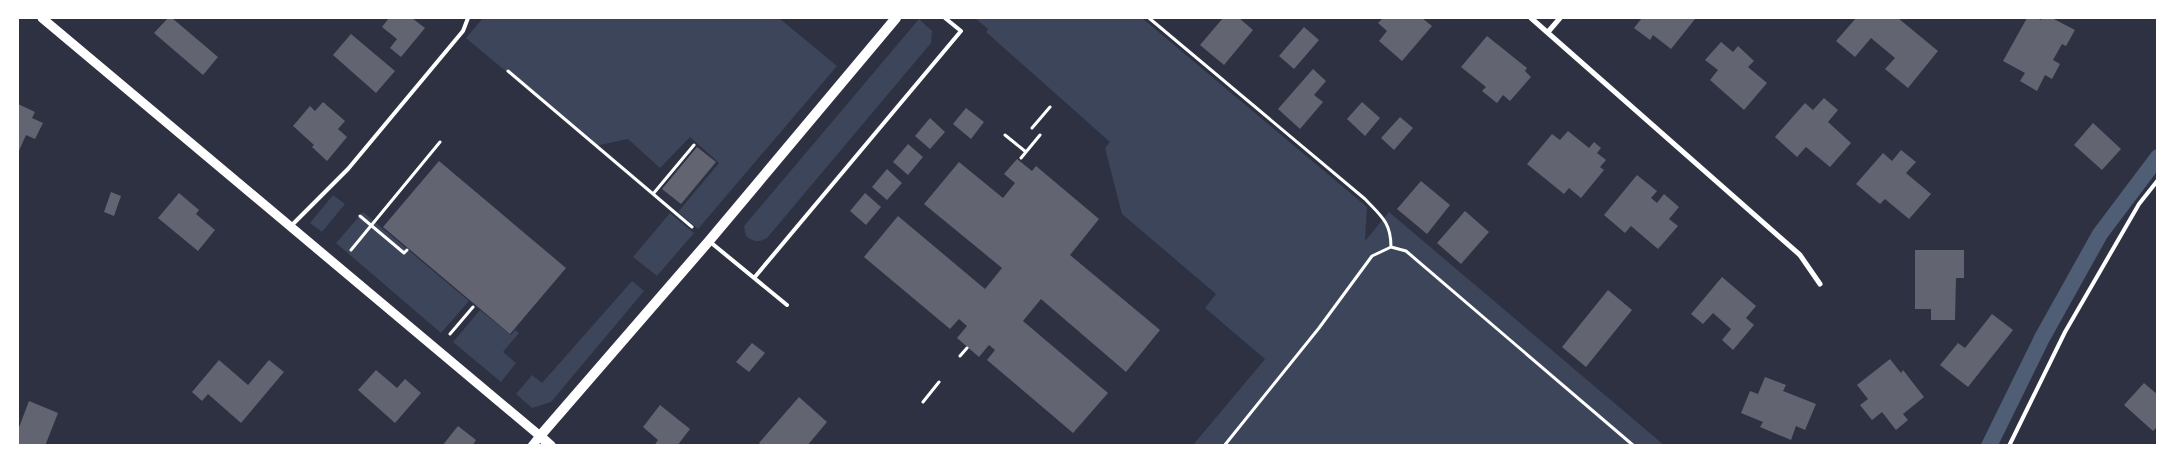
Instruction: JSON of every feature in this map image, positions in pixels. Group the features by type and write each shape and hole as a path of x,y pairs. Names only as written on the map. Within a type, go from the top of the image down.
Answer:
{"main road":[{"path":"551,446 540,436 709,241 896,18"}],"street":[{"path":"42,18 540,436 532,446"},
{"path":"1531,18 1800,254 1820,284"},
{"path":"1548,32 1560,18"}],"lane":[{"path":"291,226 348,169 390,120 463,31 468,18"},
{"path":"754,278 961,31 945,18"},
{"path":"2009,446 2065,332 2139,204 2158,180"},
{"path":"709,241 786,305"}],"path":[{"path":"1149,18 1365,198 1388,224 1391,232 1391,247"},
{"path":"508,71 692,227"},
{"path":"1032,128 1050,107"},
{"path":"1005,135 1026,152"},
{"path":"1021,158 1040,135"},
{"path":"351,250 440,142"},
{"path":"653,194 694,145"},
{"path":"360,216 404,253 407,250"},
{"path":"1224,446 1319,328 1372,256 1391,247 1406,251 1634,446"},
{"path":"450,334 473,307"},
{"path":"960,356 967,348"},
{"path":"923,402 939,382"}],"shaded area":[{"path":"483,18 779,18 837,66 698,229 678,212 719,163 690,137 660,168 628,139 595,146 466,38"},
{"path":"975,18 1142,18 1367,207 1365,241 1389,212 1664,445 1193,445 1265,359 1205,308 1216,294 1122,214 1105,148 1110,142 986,32 988,29"},
{"path":"919,19 932,31 931,43 767,238 761,241 751,240 746,236 744,226"},
{"path":"333,195 345,204 322,232 310,223"},
{"path":"363,212 469,301 441,333 336,243"},
{"path":"670,213 694,233 657,276 633,257"},
{"path":"632,281 644,291 551,402 532,408 516,394 532,375 542,383"},
{"path":"480,310 511,335 515,330 519,333 503,352 516,363 501,382 453,342"}],"building":[{"path":"168,18 172,18 218,57 203,75 154,33"},
{"path":"389,18 412,18 425,28 401,57 390,48 397,39 382,27"},
{"path":"1223,18 1239,18 1253,30 1224,65 1200,45"},
{"path":"1383,18 1422,18 1432,26 1402,61 1379,41 1387,31 1378,23"},
{"path":"1642,18 1695,19 1671,49 1653,35 1650,40 1634,28"},
{"path":"1856,18 1898,18 1938,51 1908,88 1885,69 1895,58 1871,38 1855,57 1836,41"},
{"path":"2027,18 2041,20 2042,18 2052,18 2075,30 2066,46 2062,44 2053,60 2060,64 2052,79 2045,75 2037,91 2020,81 2025,73 2003,61"},
{"path":"1304,27 1319,40 1294,69 1279,56"},
{"path":"351,34 395,71 376,93 333,55"},
{"path":"1487,36 1527,68 1525,71 1531,77 1510,101 1503,95 1497,103 1482,91 1486,87 1461,67"},
{"path":"1721,42 1733,52 1738,46 1754,61 1748,67 1767,83 1744,110 1710,80 1718,70 1705,60"},
{"path":"1313,69 1326,81 1314,95 1323,102 1300,129 1278,109"},
{"path":"1824,98 1838,110 1828,122 1851,143 1830,167 1806,147 1797,157 1775,137 1805,103 1813,110"},
{"path":"323,102 345,121 338,129 347,137 327,161 312,147 314,145 293,126 310,106 315,111"},
{"path":"1362,102 1380,118 1365,136 1347,119"},
{"path":"18,104 35,112 32,118 43,123 35,139 26,135 18,153"},
{"path":"966,108 984,122 971,139 953,124"},
{"path":"1400,117 1413,128 1394,150 1381,138"},
{"path":"930,118 945,132 930,149 915,136"},
{"path":"2093,123 2121,149 2102,170 2074,145"},
{"path":"1568,131 1589,148 1594,142 1601,148 1597,153 1606,160 1600,167 1604,170 1581,198 1569,188 1564,194 1527,164 1552,134 1560,140"},
{"path":"908,144 923,157 908,175 893,162"},
{"path":"697,147 716,162 681,204 662,189"},
{"path":"1901,150 1916,162 1906,173 1931,194 1909,219 1885,199 1880,204 1856,184 1883,153 1892,161"},
{"path":"1017,159 1032,171 1036,166 1099,219 1070,255 1160,330 1126,372 1041,299 1023,321 1108,393 1073,433 987,360 995,350 989,345 979,357 957,338 967,326 959,319 950,329 864,257 898,216 985,289 1002,268 924,204 959,162 1003,198 1015,183 1004,174"},
{"path":"439,161 566,268 510,334 383,227"},
{"path":"887,169 902,183 887,200 872,187"},
{"path":"1637,175 1657,191 1651,198 1657,203 1664,194 1679,207 1669,219 1678,226 1658,249 1631,226 1625,233 1604,215"},
{"path":"1421,181 1450,205 1427,234 1397,209"},
{"path":"111,192 121,196 114,216 104,212"},
{"path":"179,193 199,210 196,214 215,230 198,251 158,218"},
{"path":"865,193 881,207 866,225 850,211"},
{"path":"1465,211 1489,232 1461,264 1437,243"},
{"path":"1915,250 1964,250 1964,278 1956,278 1955,320 1931,320 1931,309 1915,309"},
{"path":"1722,277 1756,306 1746,318 1754,325 1733,350 1722,340 1731,329 1713,313 1703,324 1691,314"},
{"path":"1608,290 1632,310 1586,367 1562,347"},
{"path":"1992,314 2013,330 1968,387 1940,365 1958,343 1965,348"},
{"path":"752,343 765,353 749,372 736,362"},
{"path":"1890,359 1901,373 1903,370 1924,397 1903,414 1908,420 1896,430 1882,412 1872,420 1860,405 1868,399 1857,385"},
{"path":"219,360 248,385 269,360 284,372 241,423 208,394 202,401 192,392"},
{"path":"376,370 397,388 405,379 421,393 395,423 358,390"},
{"path":"1765,377 1786,385 1783,391 1816,404 1805,430 1796,426 1791,440 1760,427 1763,422 1741,413 1750,391 1758,394"},
{"path":"2144,383 2158,395 2158,426 2153,431 2124,405"},
{"path":"799,397 827,422 807,446 762,446 759,443"},
{"path":"29,401 58,413 45,446 18,444 18,430"},
{"path":"660,405 690,429 677,446 654,446 658,440 643,427"},
{"path":"458,426 476,440 472,446 442,446"}],"waterway":[{"path":"1989,446 2042,338 2100,234 2158,157"}]}
